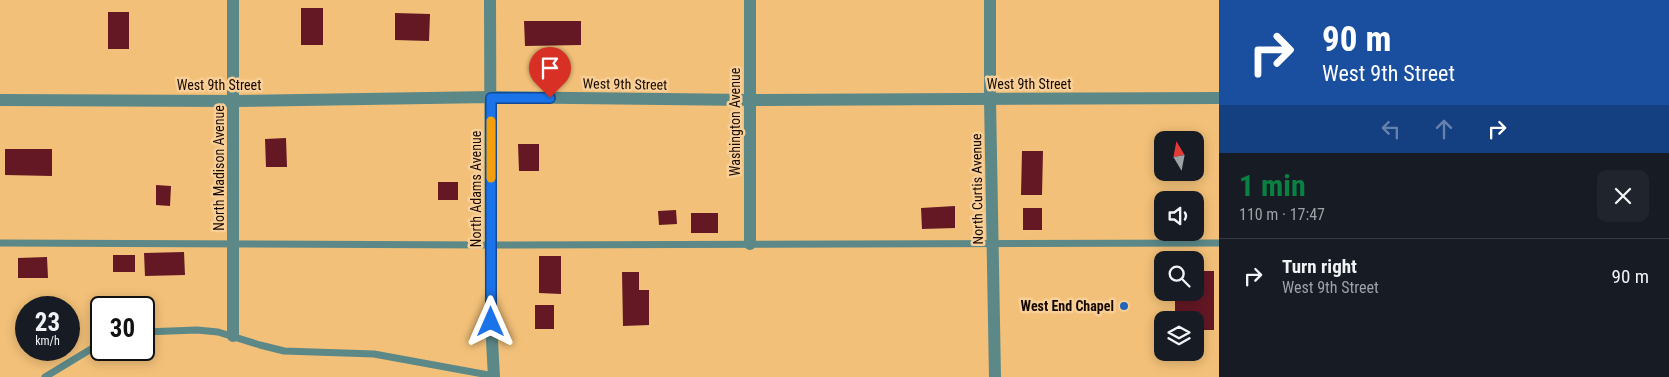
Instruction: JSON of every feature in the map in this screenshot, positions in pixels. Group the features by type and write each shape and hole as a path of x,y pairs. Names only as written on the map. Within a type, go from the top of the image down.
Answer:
{"street":[{"name":"North Madison Avenue","path":"233,336 234,0"},
{"name":"North Adams Avenue","path":"490,0 491,322 494,376"},
{"name":"Washington Avenue","path":"750,0 750,244"},
{"name":"North Curtis Avenue","path":"990,0 990,99 996,377"},
{"name":"West 9th Street","path":"0,100 1219,98"}],"lane":[{"path":"0,243 491,245 1219,242"},
{"path":"155,332 197,330 218,332 284,351 374,354 494,376"},
{"path":"45,377 90,350"}],"building":[{"path":"301,8 323,8 323,45 301,45"},
{"path":"108,12 129,12 129,49 108,49"},
{"path":"395,13 430,14 429,41 395,40"},
{"path":"524,21 581,21 581,45 525,46"},
{"path":"286,138 287,167 266,167 265,139"},
{"path":"518,144 539,144 539,171 519,171"},
{"path":"5,149 52,149 52,176 5,175"},
{"path":"1022,151 1043,151 1042,195 1021,195"},
{"path":"438,182 458,182 458,200 438,200"},
{"path":"156,185 171,186 170,206 156,205"},
{"path":"955,206 955,228 922,229 921,208"},
{"path":"1023,208 1042,208 1042,230 1023,230"},
{"path":"676,210 677,224 659,225 658,211"},
{"path":"691,213 718,213 718,233 691,233"},
{"path":"184,252 185,275 145,276 144,253"},
{"path":"113,255 135,255 135,272 113,272"},
{"path":"539,256 561,256 561,294 539,293"},
{"path":"47,257 48,278 18,278 18,258"},
{"path":"1204,271 1214,271 1214,330 1204,330 1204,311 1175,311 1175,301 1204,301"},
{"path":"622,272 639,272 639,290 649,290 649,325 623,326"},
{"path":"535,305 554,305 554,329 535,329"}],"slow traffic":[{"path":"491,121 491,178"}],"place":[{"name":"West End Chapel","path":"1124,306"}],"route":[{"path":"491,322 491,98 550,98"}]}
